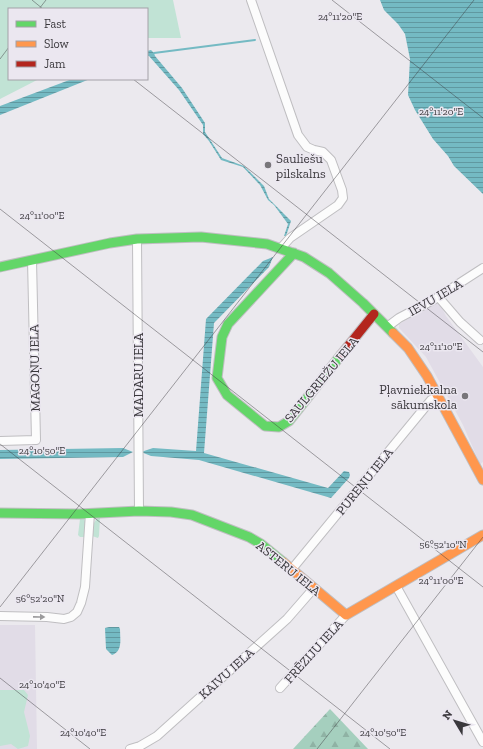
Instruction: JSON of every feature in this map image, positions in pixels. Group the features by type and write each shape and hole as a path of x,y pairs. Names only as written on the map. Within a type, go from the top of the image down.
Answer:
{"street":[{"path":"251,0 298,134 307,147 322,152 331,160 342,190 343,198 338,205 290,238 281,248"},
{"path":"0,267 110,243 137,239 201,238 267,244 294,253 316,264 329,273 374,314 412,353 427,376 483,480"},
{"name":"MADARU IELA","path":"137,239 139,511"},
{"name":"SAULGRIEŽU IELA","path":"294,253 228,324 222,337 217,378 227,395 265,426 279,427 289,422 374,314"},
{"name":"MAGOŅU IELA","path":"0,441 36,440 32,260"},
{"name":"IEVU IELA","path":"387,327 398,318 440,295 483,268"},
{"path":"440,295 441,300 480,340"},
{"name":"PUREŅU IELA","path":"292,569 431,400 437,396"},
{"name":"ASTERU IELA","path":"0,513 90,513 139,511 182,513 249,537 261,544 346,615"},
{"path":"0,616 64,619 71,617 76,612 81,603 85,582 90,513"},
{"path":"346,615 483,536"},
{"path":"396,586 483,742"},
{"name":"KAIVU IELA","path":"130,749 140,746 157,736 287,619 314,588"},
{"name":"FRĒZIJU IELA","path":"280,688 346,615"}],"shaded area":[{"name":"Pļavniekkalna sākumskola","path":"439,302 446,316 483,367 483,462 480,464 463,425 426,357 399,328 399,324"},
{"path":"0,625 35,625 37,749 0,749"}],"green space":[{"path":"0,0 173,0 181,38 148,38 148,8 8,8 8,80 37,80 0,99"},
{"path":"100,517 98,538 92,536 93,525"},
{"path":"80,519 84,519 86,523 87,531 84,537 80,537 78,535"},
{"path":"0,690 24,690 28,695 24,712 30,736 28,746 18,749 11,744 0,746"},
{"path":"330,709 368,749 293,749"}],"water":[{"path":"380,0 483,0 483,194 454,166 448,156 433,139 415,110 408,95 410,59 405,34 398,24 384,10"},
{"path":"151,50 154,53 182,88 205,123 205,132 222,158 244,166 264,186 269,199 291,221 286,236 284,236 288,224 274,205 268,200 260,185 243,167 221,160 203,134 203,125 179,90 148,56 148,51"},
{"path":"69,80 88,80 0,115 0,106"},
{"path":"273,257 269,267 214,323 204,453 328,488 344,471 349,472 349,478 331,498 199,460 151,456 141,452 153,448 196,451 206,319 263,261"},
{"path":"123,448 133,452 123,457 0,459 0,450"},
{"path":"119,627 120,629 119,648 116,653 112,655 106,649 105,628"}],"waterway":[{"path":"154,53 255,40"}],"traffic: fast":[{"path":"0,267 110,243 137,239 201,237 267,244 304,257 329,273 363,303 393,333"},
{"path":"294,253 228,324 222,337 217,378 227,395 265,426 279,427 289,421 341,355"},
{"path":"0,513 79,514 139,511 171,512 192,515 249,537 261,544 283,562"}],"traffic: slow":[{"path":"393,333 408,348 427,376 483,480"},
{"path":"283,562 346,615 483,535"}],"traffic: jam":[{"path":"341,355 374,314"}],"place":[{"name":"Sauliešu pilskalns","path":"268,165"},
{"name":"Pļavniekkalna sākumskola","path":"465,396"}]}
